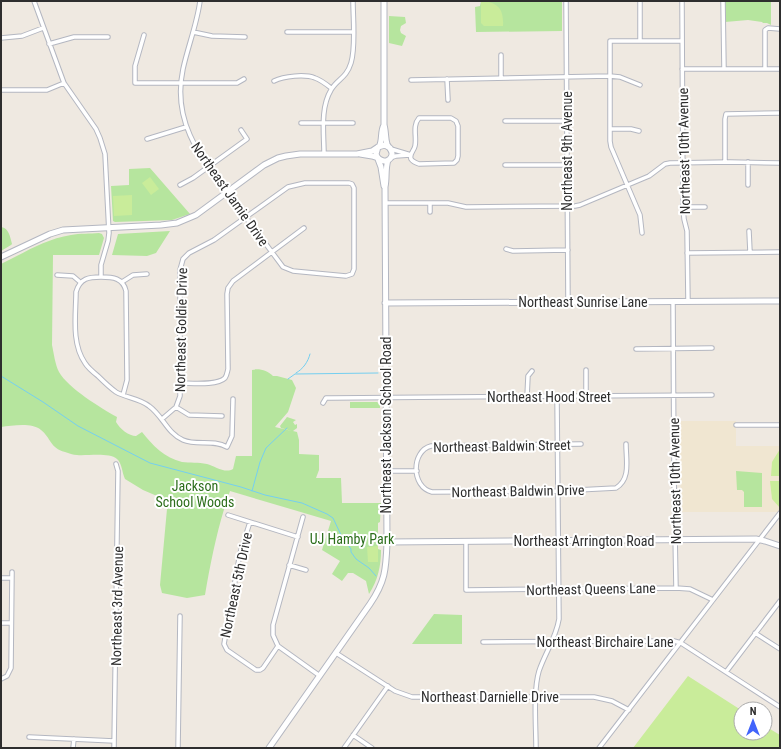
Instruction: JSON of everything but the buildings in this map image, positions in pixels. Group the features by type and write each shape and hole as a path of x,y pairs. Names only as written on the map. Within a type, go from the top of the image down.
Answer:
{"street":[{"path":"34,1 64,83 96,129 103,146 107,164 109,227 108,241 101,265 101,277"},
{"name":"Northeast Jamie Drive","path":"200,1 183,69 181,84 186,127 195,146 208,167 283,267 288,270 346,276 352,274"},
{"path":"324,154 324,110 327,97 331,88 348,70 352,61 353,1"},
{"path":"384,1 384,125 386,129 386,139 392,154 389,160"},
{"name":"Northeast 9th Avenue","path":"566,1 568,302"},
{"path":"640,1 640,41"},
{"name":"Northeast 10th Avenue","path":"682,1 683,207 687,231 688,301"},
{"path":"723,1 724,69"},
{"path":"1,38 22,36 43,28"},
{"path":"765,69 765,30 768,28 780,28"},
{"path":"193,32 212,36 245,37"},
{"path":"287,32 353,32"},
{"path":"144,35 135,66 135,83 237,83 244,80"},
{"path":"49,44 74,37 108,37"},
{"path":"642,233 642,221 640,214 611,147 610,41 682,41"},
{"path":"501,55 501,78"},
{"path":"682,69 780,69"},
{"path":"411,80 610,76 620,77 640,85"},
{"path":"274,81 282,77 312,77 319,79 331,88"},
{"path":"447,80 448,100"},
{"path":"1,90 42,90 64,83"},
{"path":"725,162 726,114 780,113"},
{"path":"357,154 372,151 385,145 396,151 406,152 411,155 411,159 416,163 454,163 458,156 458,126 456,121 451,118 419,118 415,126 415,146 411,155"},
{"path":"505,121 567,121"},
{"path":"301,123 353,123"},
{"path":"378,159 376,154 381,142 382,129 384,125"},
{"path":"147,139 186,127"},
{"path":"610,129 631,129 639,131"},
{"path":"180,185 193,178 247,139 242,130"},
{"path":"1,257 56,231 72,228 161,225 177,223 196,215 267,163 290,155 357,154 372,156 383,161 389,160 396,156 411,155"},
{"name":"Northeast Jackson School Road","path":"269,748 379,589 386,567 387,471 385,203 381,165 378,159"},
{"name":"Northeast Jackson School Road","path":"384,187 386,181 386,167 389,160"},
{"path":"385,203 448,203 466,207 580,205 649,176 665,164 683,162 780,163"},
{"path":"748,162 748,185"},
{"path":"505,164 568,164"},
{"name":"Northeast Goldie Drive","path":"162,419 176,407 180,396 180,270 181,262 189,253 214,240 291,185 305,183 347,183 352,184 354,190 354,269 352,274"},
{"path":"430,203 430,212"},
{"path":"683,207 705,207"},
{"path":"180,383 219,382 224,379 227,375 228,288 233,281 304,228"},
{"path":"749,231 750,252"},
{"path":"506,249 513,251 568,250"},
{"path":"687,253 780,252"},
{"path":"122,282 133,275 147,274"},
{"path":"57,275 73,276 80,282"},
{"path":"123,395 127,380 126,293 122,282 113,277 89,277 80,282 76,292 76,337 79,350 88,366 111,388 123,395 145,403 154,409 171,432 182,440 192,442 214,442 227,447 232,436 233,399"},
{"name":"Northeast Sunrise Lane","path":"385,303 780,301"},
{"name":"Northeast 10th Avenue","path":"673,302 676,588"},
{"path":"636,349 712,348"},
{"path":"586,370 586,397"},
{"path":"527,397 528,376 532,371"},
{"name":"Northeast Hood Street","path":"323,403 326,398 712,395"},
{"path":"536,748 536,688 538,672 553,641 558,628 559,619 557,397"},
{"path":"176,407 189,415 222,416"},
{"path":"736,425 780,425"},
{"name":"Northeast Baldwin Street","path":"417,471 419,455 424,449 431,446 581,444"},
{"name":"Northeast Baldwin Drive","path":"417,471 420,485 425,490 432,492 610,489 616,488 622,484 626,473 626,444"},
{"name":"Northeast 3rd Avenue","path":"114,748 118,472 116,464"},
{"path":"387,471 417,471"},
{"path":"599,748 780,513"},
{"path":"228,515 298,537"},
{"path":"302,517 298,537 273,625 273,635 278,646 320,676"},
{"name":"Northeast 5th Drive","path":"250,522 240,553 224,644 227,650 256,670 263,668 278,646"},
{"name":"Northeast Arrington Road","path":"387,542 760,540 780,546"},
{"name":"Northeast Queens Lane","path":"466,541 466,590 676,588 690,589 714,600"},
{"path":"290,565 306,570"},
{"path":"1,679 7,676 11,668 12,572"},
{"path":"1,578 12,578"},
{"path":"726,672 780,601"},
{"path":"178,748 180,616"},
{"path":"1,623 11,624"},
{"path":"755,633 780,649"},
{"name":"Northeast Birchaire Lane","path":"483,642 674,640 681,643 780,707"},
{"name":"Northeast Darnielle Drive","path":"336,653 400,694 419,698 600,698 617,703 629,710"},
{"path":"344,748 388,686"},
{"path":"353,735 372,748"},
{"path":"29,737 114,741"},
{"path":"73,748 74,739"}],"shaded area":[{"path":"679,421 736,421 736,446 780,446 780,512 681,512"}],"green space":[{"path":"481,1 562,1 562,31 476,32 475,7 480,6"},
{"path":"481,1 492,3 499,8 502,15 503,26 484,26 481,23"},
{"path":"725,1 771,1 771,25 748,20 725,22"},
{"path":"389,16 405,17 406,23 401,26 400,30 401,33 406,36 402,46 389,43"},
{"path":"150,168 190,214 172,220 113,221 111,186 129,185 129,169"},
{"path":"150,177 159,189 151,195 142,183"},
{"path":"132,195 132,215 114,216 113,196"},
{"path":"1,227 6,229 12,244 1,251"},
{"path":"170,231 156,253 147,256 112,255 118,234"},
{"name":"Jackson School Woods","path":"74,234 102,234 104,238 99,255 53,255 52,345 56,366 63,378 85,397 117,417 116,422 125,432 130,435 136,436 142,432 150,442 165,454 176,460 182,462 207,464 227,471 233,469 236,456 252,456 252,370 263,370 273,376 292,380 296,388 288,412 275,427 292,431 281,428 280,426 287,417 296,420 293,422 295,425 297,424 297,428 293,431 297,432 299,440 299,454 319,455 319,470 316,478 341,478 342,503 381,503 380,522 378,523 378,549 381,550 380,562 377,578 369,594 366,581 353,573 348,573 342,581 332,574 340,561 322,550 331,521 230,491 215,543 205,595 187,598 162,593 160,585 167,509 164,501 125,479 120,463 113,457 103,455 76,455 60,450 53,445 41,430 32,426 21,425 1,427 1,264 35,247 61,237"},
{"path":"350,402 377,402 380,404 380,408 350,408"},
{"path":"780,449 780,476 771,476 772,462"},
{"path":"736,471 762,473 762,507 744,507 744,492 742,490 737,490"},
{"path":"770,481 780,481 780,508 772,499"},
{"path":"378,546 378,562 368,562 367,547"},
{"path":"434,614 462,615 462,644 412,644"},
{"path":"688,676 733,705 733,741 773,741 773,731 780,735 780,748 633,748"}],"waterway":[{"path":"296,373 305,365 310,354"},
{"path":"288,379 295,374 378,373"},
{"path":"1,376 78,426 150,463 241,487 265,495 302,503 327,514 333,518 341,535 356,559 369,568 376,576"},
{"path":"252,491 260,462 266,448 287,428"}],"park label":[{"name":"UJ Hamby Park","path":"352,539"}]}
